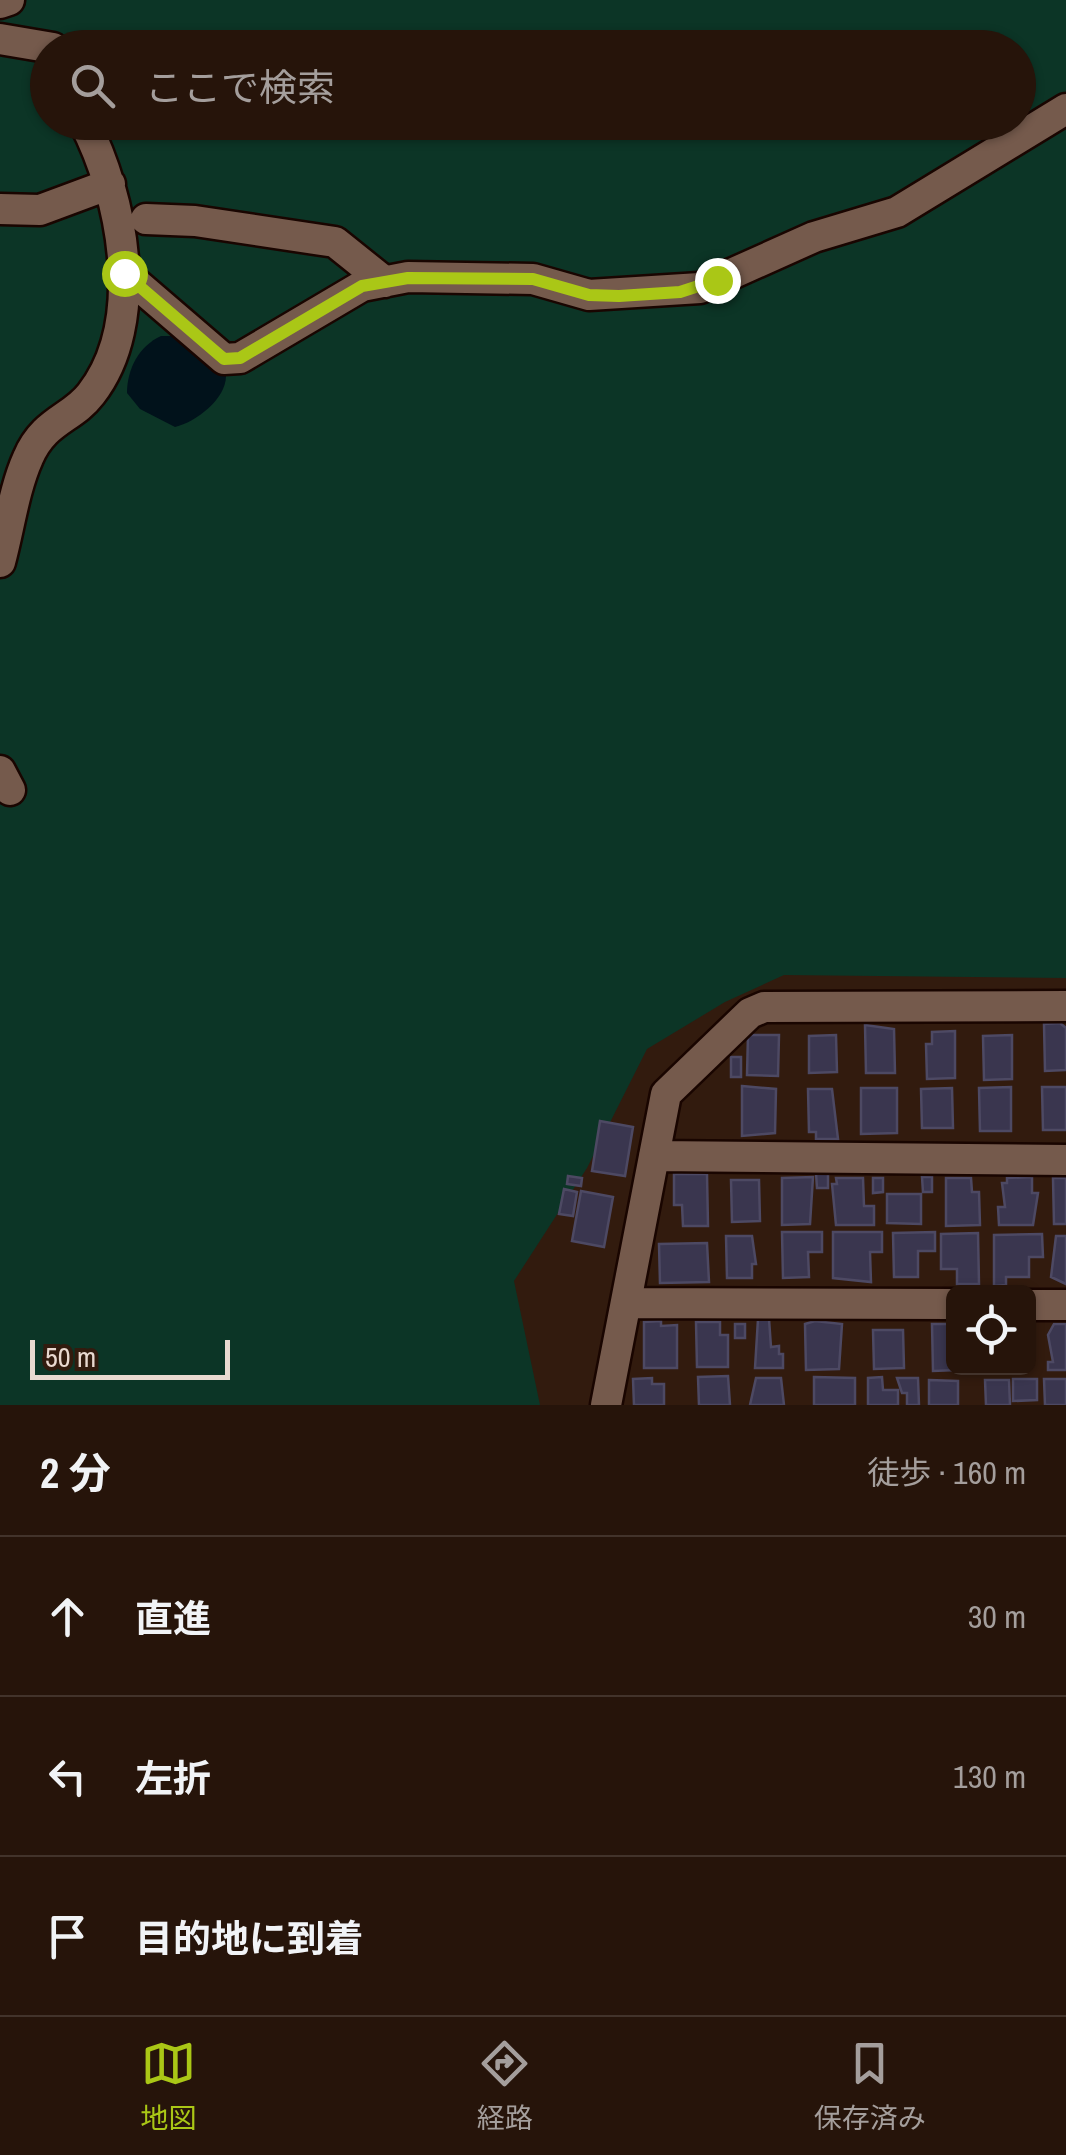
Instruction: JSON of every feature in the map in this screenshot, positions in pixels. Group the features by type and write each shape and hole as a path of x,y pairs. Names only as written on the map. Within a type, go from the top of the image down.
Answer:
{"street":[{"path":"0,3 10,0"},
{"path":"0,38 30,44"},
{"path":"1036,128 1066,110"},
{"path":"0,562 28,458 50,424 89,398 103,377 118,340 124,273 110,184 92,140"},
{"path":"124,273 224,359 240,358 362,286 408,278 533,279 589,295 700,288 814,238 897,212 1016,140"},
{"path":"0,209 40,210 110,184"},
{"path":"146,219 195,221 335,242 385,282"},
{"path":"606,1405 666,1094 750,1013 764,1007 1066,1006"},
{"path":"654,1156 1066,1160"},
{"path":"628,1302 946,1304"},
{"path":"1036,1305 1066,1305"}],"green space":[{"path":"0,0 1066,0 1066,978 784,975 725,1002 647,1049 587,1168 514,1281 540,1405 0,1405"}],"water":[{"path":"161,336 174,336 226,376 221,393 208,408 175,427 140,409 127,393 136,359"}],"building":[{"path":"1060,1023 1066,1028 1066,1070 1045,1071 1044,1024"},
{"path":"865,1025 894,1029 895,1073 866,1073"},
{"path":"955,1031 955,1078 927,1079 926,1044 932,1044 932,1032"},
{"path":"748,1035 779,1035 778,1076 747,1075"},
{"path":"836,1035 837,1072 809,1073 809,1036"},
{"path":"1012,1035 1012,1079 984,1080 983,1036"},
{"path":"731,1057 741,1057 741,1077 731,1077"},
{"path":"742,1086 776,1089 775,1133 742,1136"},
{"path":"1011,1087 1011,1131 980,1131 979,1088"},
{"path":"1042,1087 1066,1087 1066,1130 1043,1130"},
{"path":"861,1088 897,1088 897,1133 861,1134"},
{"path":"952,1088 953,1128 922,1128 921,1089"},
{"path":"808,1089 832,1089 838,1139 816,1139 816,1132 809,1132"},
{"path":"600,1121 633,1127 625,1176 592,1171"},
{"path":"816,1173 828,1173 828,1188 817,1188"},
{"path":"674,1174 707,1174 708,1226 683,1226 682,1205 674,1205"},
{"path":"568,1176 582,1178 581,1186 567,1184"},
{"path":"813,1177 810,1224 782,1225 782,1178"},
{"path":"922,1177 932,1177 932,1192 923,1192"},
{"path":"1032,1177 1032,1193 1038,1193 1033,1225 999,1225 998,1207 1005,1207 1002,1183 1007,1183 1007,1178"},
{"path":"836,1178 863,1178 864,1206 874,1206 874,1225 836,1225 832,1184 837,1184"},
{"path":"873,1178 883,1178 883,1192 873,1193"},
{"path":"946,1178 971,1178 972,1192 979,1192 980,1225 946,1226"},
{"path":"1053,1178 1066,1178 1066,1224 1054,1224"},
{"path":"731,1180 759,1180 760,1221 732,1222"},
{"path":"564,1189 577,1192 573,1216 559,1214"},
{"path":"581,1191 613,1197 604,1247 572,1241"},
{"path":"887,1194 921,1194 921,1224 887,1223"},
{"path":"782,1232 822,1232 822,1252 808,1252 809,1277 783,1278"},
{"path":"833,1232 882,1232 882,1252 870,1252 871,1282 833,1278"},
{"path":"935,1232 935,1251 918,1251 918,1277 894,1277 893,1233"},
{"path":"978,1233 979,1284 957,1284 957,1269 941,1269 941,1234"},
{"path":"1042,1234 1043,1257 1029,1257 1029,1277 1006,1277 1006,1285 994,1285 994,1235"},
{"path":"726,1236 752,1236 756,1264 752,1264 752,1278 727,1278"},
{"path":"1056,1236 1066,1236 1066,1284 1051,1277"},
{"path":"707,1243 709,1282 660,1283 659,1244"},
{"path":"758,1319 769,1319 771,1347 779,1346 783,1368 755,1368"},
{"path":"661,1321 661,1326 677,1325 677,1368 644,1368 644,1322"},
{"path":"696,1322 720,1322 720,1335 728,1335 728,1367 697,1367"},
{"path":"735,1324 745,1324 745,1338 735,1338"},
{"path":"805,1324 842,1324 839,1369 806,1370"},
{"path":"932,1324 946,1324 946,1370 933,1371"},
{"path":"1054,1324 1066,1324 1066,1370 1048,1370 1048,1362 1053,1362 1048,1335"},
{"path":"873,1330 903,1330 904,1368 874,1369"},
{"path":"728,1376 730,1405 699,1405 698,1377"},
{"path":"814,1377 855,1378 855,1405 814,1405"},
{"path":"882,1377 883,1390 898,1390 898,1405 868,1405 868,1378"},
{"path":"652,1378 652,1384 664,1384 664,1405 634,1405 633,1379"},
{"path":"756,1378 781,1378 784,1405 750,1405"},
{"path":"897,1378 918,1378 919,1405 907,1405 907,1393 902,1393"},
{"path":"1013,1379 1037,1379 1037,1400 1013,1401"},
{"path":"1044,1379 1066,1379 1066,1405 1045,1405"},
{"path":"929,1380 958,1381 958,1405 929,1405"},
{"path":"985,1380 1009,1380 1010,1405 986,1405"}],"route":[{"path":"124,273 224,359 240,358 362,286 408,278 533,279 552,281 589,295 619,296 680,292 717,280"}]}
